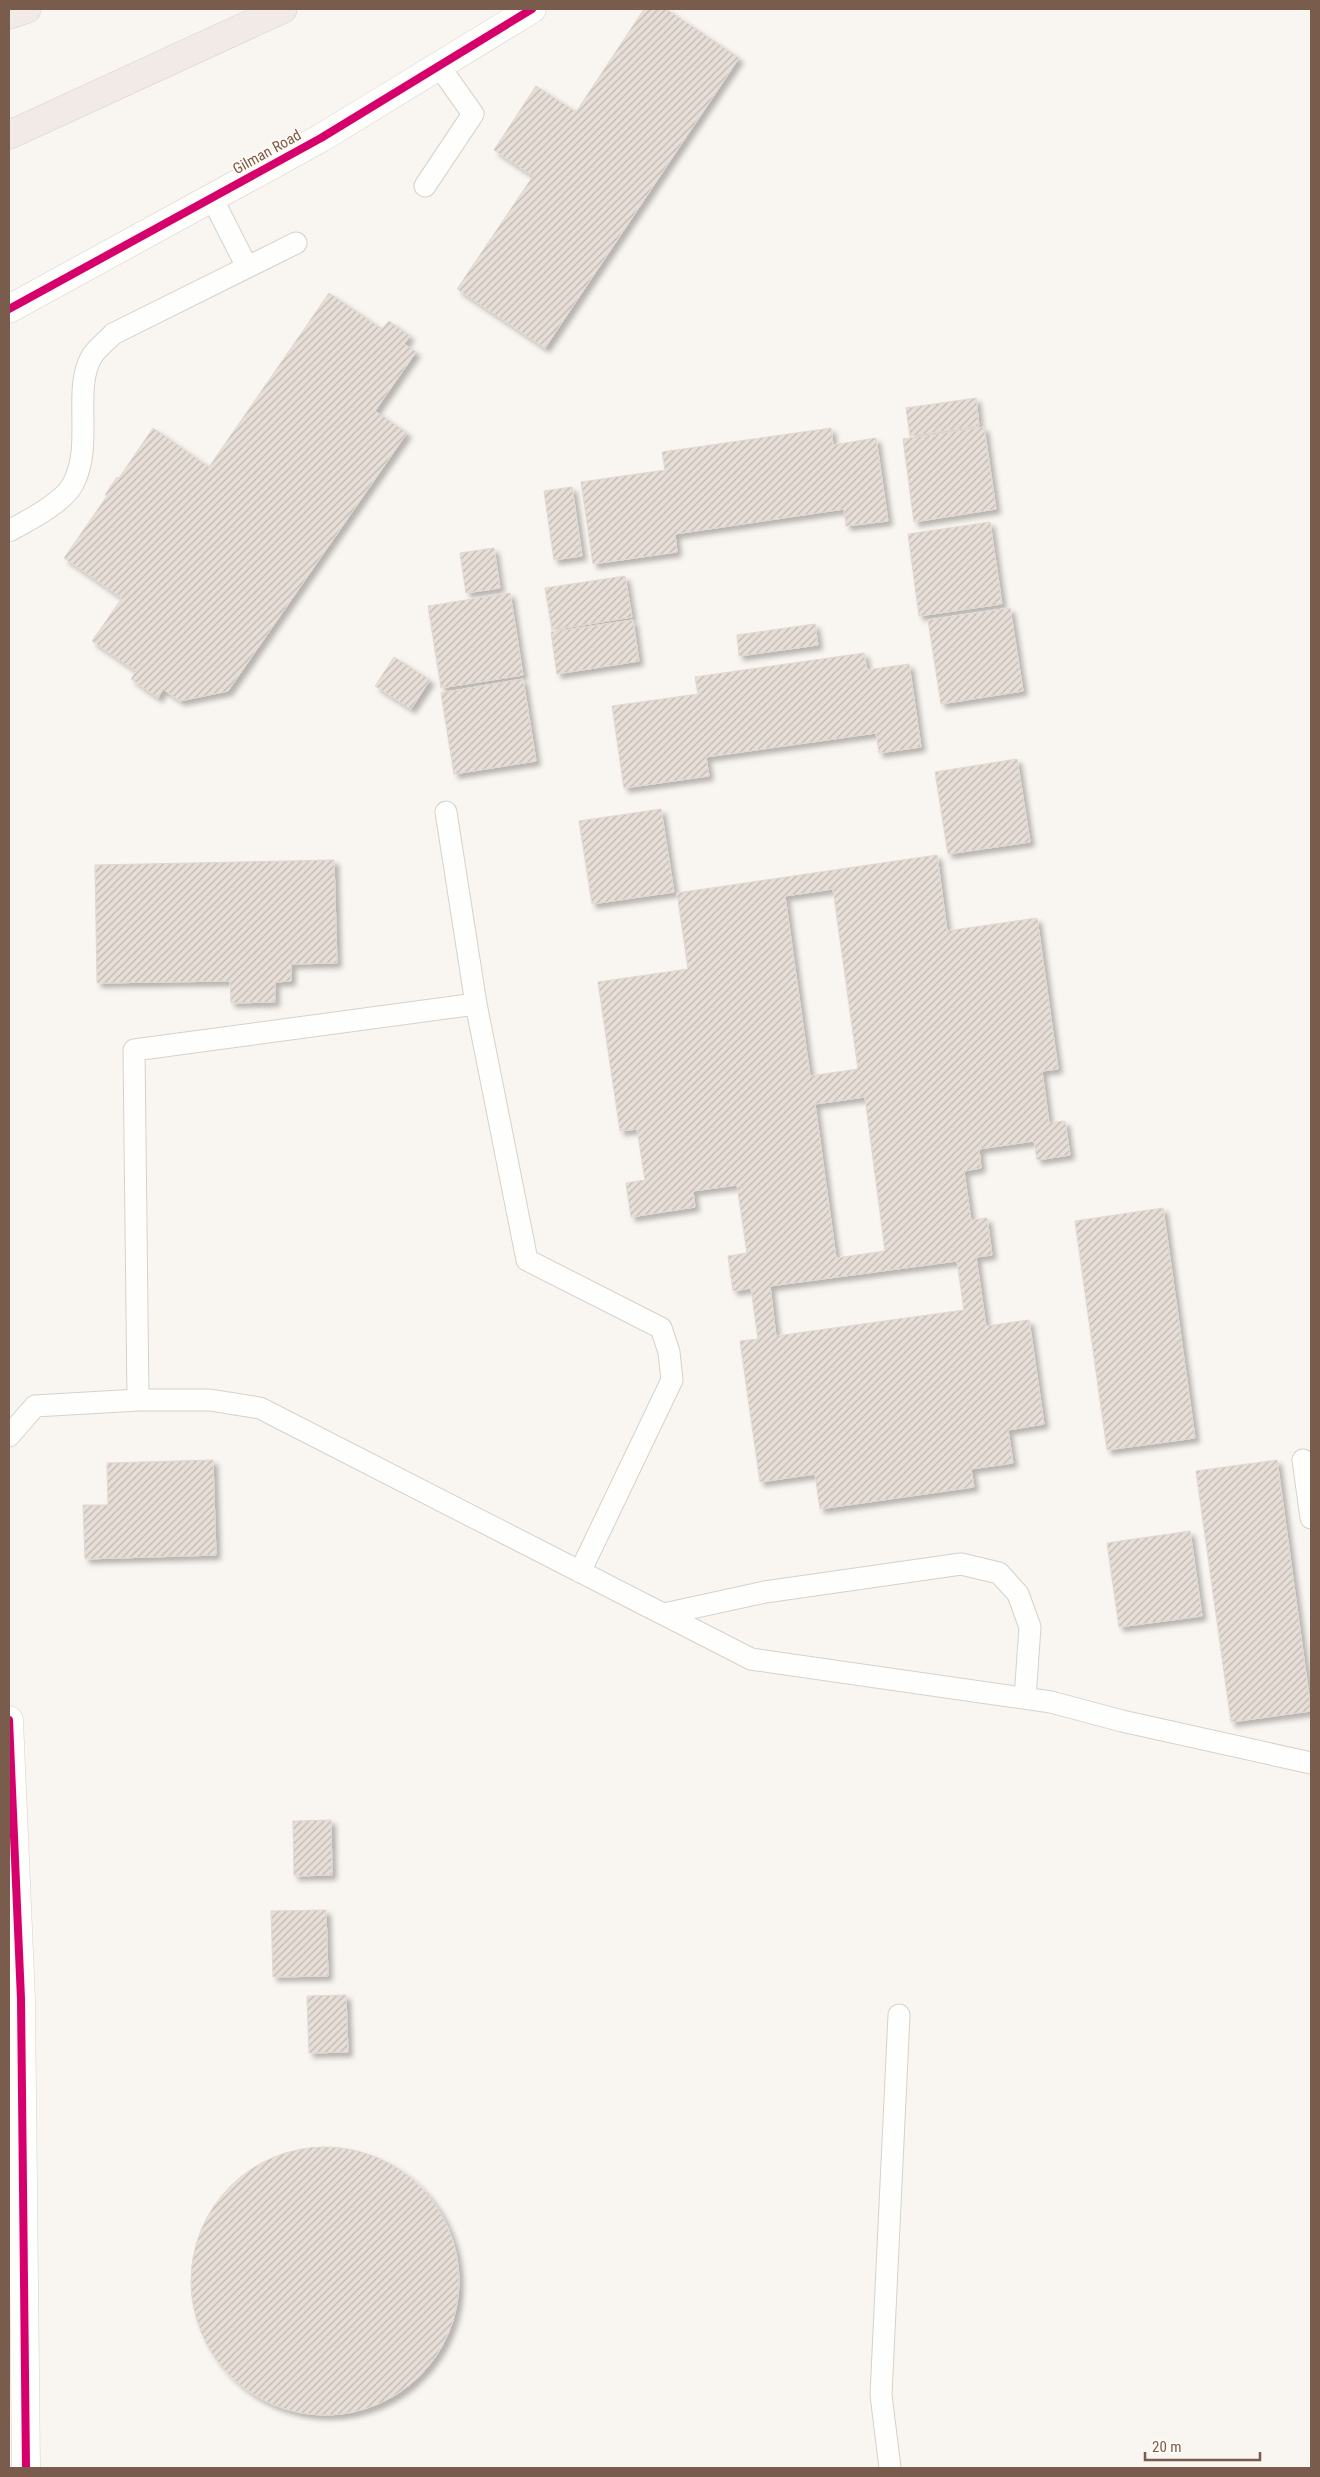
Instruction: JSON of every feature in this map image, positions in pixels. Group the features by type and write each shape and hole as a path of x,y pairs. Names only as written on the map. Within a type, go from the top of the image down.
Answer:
{"highway":[{"path":"9,15 26,9"},
{"path":"9,135 164,66 283,9"}],"street":[{"name":"Gilman Road","path":"9,309 321,138 532,9"},
{"path":"9,1720 21,1999 26,2468"}],"lane":[{"path":"425,186 473,114 439,66"},
{"path":"212,198 247,267"},
{"path":"9,531 49,508 73,485 84,447 85,380 92,356 113,334 296,243"},
{"path":"446,812 476,1004 527,1260 661,1328 669,1352 672,1380 580,1572"},
{"path":"138,1400 134,1050 476,1004"},
{"path":"9,1436 35,1406 138,1400 210,1400 260,1408 751,1659 1051,1702 1122,1721 1311,1763"},
{"path":"1303,1460 1311,1518"},
{"path":"664,1614 765,1592 961,1564 999,1573 1018,1594 1030,1627 1025,1698"},
{"path":"890,2468 881,2395 899,2015"}],"building":[{"path":"644,9 666,9 739,58 545,348 457,289 533,176 494,150 536,86 576,112"},
{"path":"329,293 382,329 389,321 410,336 404,344 416,352 375,411 407,433 228,691 180,701 163,689 158,698 131,679 136,671 92,641 122,598 64,558 107,496 105,495 117,477 119,478 153,428 209,467"},
{"path":"976,398 979,426 910,436 906,408"},
{"path":"984,427 996,509 914,522 903,439"},
{"path":"831,428 833,445 876,438 888,521 846,526 844,509 675,534 677,552 593,564 581,482 665,470 662,452"},
{"path":"572,487 582,556 554,560 544,491"},
{"path":"990,522 1002,604 919,616 908,534"},
{"path":"494,548 500,588 466,593 460,553"},
{"path":"625,576 632,617 552,630 545,588"},
{"path":"510,593 523,675 441,688 428,606"},
{"path":"1010,608 1023,691 941,704 928,620"},
{"path":"633,620 639,661 557,674 551,632"},
{"path":"815,624 818,645 739,656 737,635"},
{"path":"864,653 867,670 909,664 921,747 879,753 876,733 706,757 709,776 624,788 612,706 698,694 695,677"},
{"path":"394,657 430,680 411,709 375,686"},
{"path":"523,679 536,761 454,774 441,693"},
{"path":"1017,759 1030,842 948,854 935,772"},
{"path":"661,809 674,892 592,904 579,821"},
{"path":"937,855 947,931 1037,918 1058,1069 1042,1071 1049,1123 1065,1121 1070,1155 1037,1160 1034,1141 979,1149 981,1168 964,1171 971,1220 987,1218 992,1255 976,1257 986,1326 1029,1320 1044,1424 1008,1430 1013,1463 971,1469 974,1487 820,1509 815,1474 760,1482 740,1341 758,1339 751,1288 733,1291 728,1256 747,1253 737,1185 693,1191 695,1207 631,1217 626,1183 645,1180 637,1129 620,1131 598,982 688,969 677,893","holes":["833,889 858,1069 810,1076 785,896","865,1097 885,1251 836,1258 815,1104","957,1261 964,1310 776,1336 770,1286"]},
{"path":"334,860 337,963 291,964 291,981 275,982 275,1002 231,1003 230,981 97,983 95,865"},
{"path":"1163,1208 1195,1438 1107,1450 1075,1221"},
{"path":"213,1460 216,1555 85,1559 83,1505 108,1505 107,1463"},
{"path":"1277,1460 1311,1711 1231,1722 1196,1471"},
{"path":"1190,1531 1202,1616 1119,1627 1107,1543"},
{"path":"331,1820 332,1875 294,1876 293,1821"},
{"path":"326,1910 328,1976 273,1977 271,1911"},
{"path":"346,1995 348,2052 309,2053 307,1996"},
{"path":"325,2147 351,2149 376,2157 410,2177 420,2186 429,2196 449,2230 457,2255 459,2281 457,2307 449,2332 429,2366 420,2376 410,2385 376,2405 351,2413 325,2415 299,2413 274,2405 240,2385 230,2376 221,2366 201,2332 193,2307 191,2281 193,2255 201,2230 221,2196 230,2186 240,2177 274,2157 299,2149"}],"cycle path":[{"path":"9,309 321,138 532,9"},
{"path":"9,1720 21,1999 26,2468"}]}
